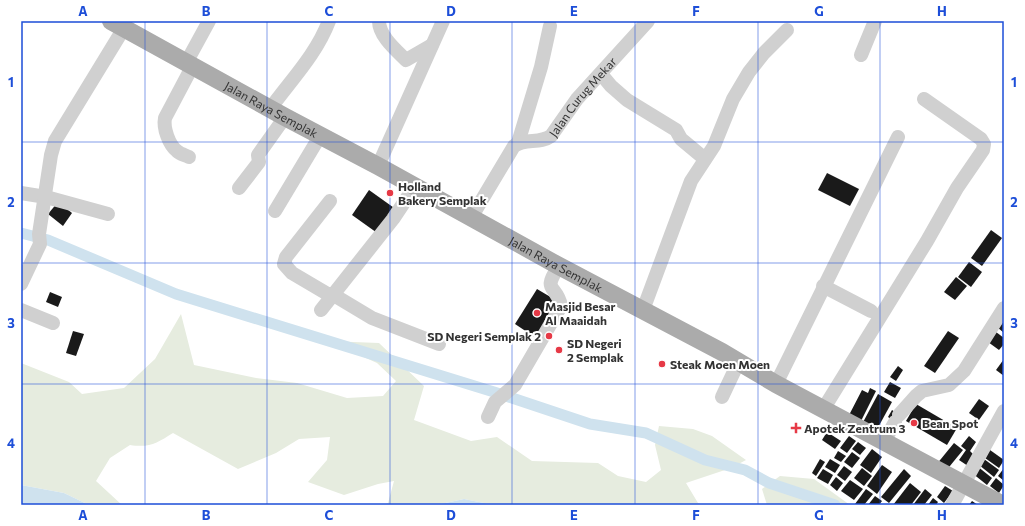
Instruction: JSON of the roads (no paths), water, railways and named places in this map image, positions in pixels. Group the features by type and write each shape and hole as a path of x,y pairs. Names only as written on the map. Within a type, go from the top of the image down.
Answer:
{"main road":[{"name":"Jalan Raya Semplak","path":"117,24 189,65 415,186 559,266 739,361 776,384 824,408 884,442 964,484 1003,503"}],"street":[{"path":"189,157 176,151 170,144 164,124 165,118 209,21"},
{"path":"239,188 259,162 258,155 277,113 322,38 329,21"},
{"path":"379,21 382,33 406,60 432,45"},
{"path":"378,166 443,21"},
{"name":"Jalan Curug Mekar","path":"518,143 545,140 551,136 577,99 648,21"},
{"path":"860,54 875,21"},
{"path":"21,284 39,239 51,155 55,141 117,24"},
{"path":"471,218 514,146 518,143 541,67 550,26"},
{"path":"643,310 691,181 714,146 732,100 749,72 764,53 787,30"},
{"path":"601,74 611,86 628,100 676,130 681,139 705,159"},
{"path":"824,408 927,241 957,188 983,150 984,144 981,139 924,99"},
{"path":"275,211 320,136"},
{"path":"776,384 823,286 898,137"},
{"path":"321,310 393,219 415,186"},
{"path":"21,193 46,197 108,214"},
{"path":"330,201 286,257 284,264 292,273 372,318 439,344"},
{"path":"488,417 495,402 515,385 561,306 550,286 552,276 559,266"},
{"path":"823,286 871,311"},
{"path":"884,442 897,418 916,396 922,392 949,385 964,371 1004,308"},
{"path":"21,310 53,323"},
{"path":"722,397 739,361"},
{"path":"952,505 1004,412"}],"water":[{"path":"21,485 64,493 89,505 21,505"},
{"path":"464,499 494,505 436,505"}],"waterway":[{"path":"21,233 48,240 176,294 494,392 590,424 646,433 705,460 745,470 769,483 835,505"}],"place":[{"name":"Holland Bakery Semplak","path":"390,193"},
{"name":"Masjid Besar Al Maaidah","path":"537,313"},
{"name":"SD Negeri Semplak 2","path":"549,336"},
{"name":"SD Negeri 2 Semplak","path":"559,350"},
{"name":"Steak Moen Moen","path":"662,364"},
{"name":"Bean Spot","path":"914,423"},
{"name":"Apotek Zentrum 3","path":"796,428"}]}
